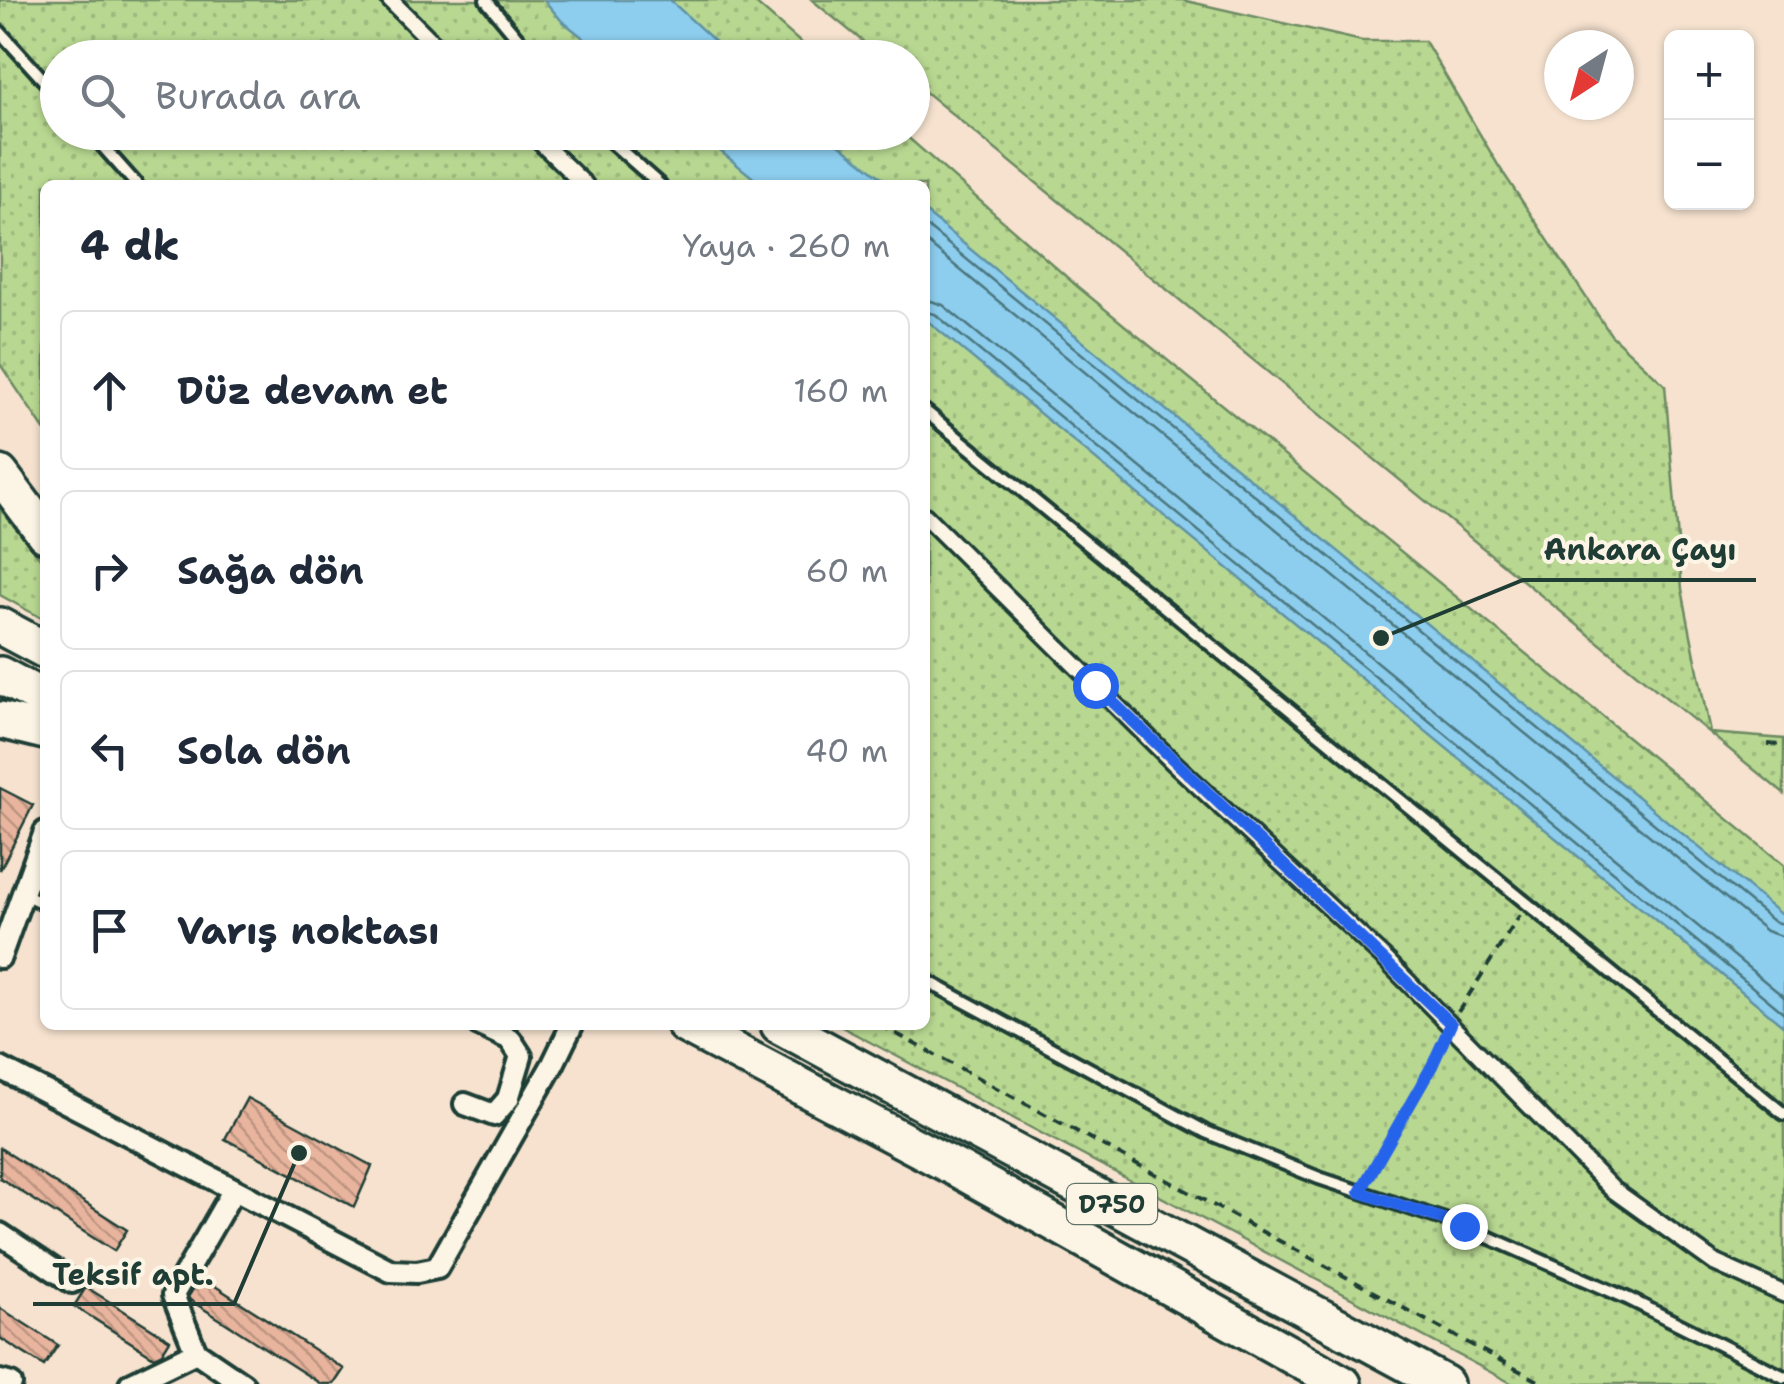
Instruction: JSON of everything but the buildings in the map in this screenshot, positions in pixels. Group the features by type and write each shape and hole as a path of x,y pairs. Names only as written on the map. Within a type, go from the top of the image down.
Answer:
{"highway":[{"path":"0,474 40,527"},
{"path":"0,626 40,647"},
{"path":"0,675 40,696"},
{"path":"0,720 40,730"},
{"name":"D750","path":"694,1030 950,1165 1343,1384"},
{"name":"D750","path":"788,1030 1445,1384"}],"street":[{"path":"390,0 430,40"},
{"path":"549,150 580,180"},
{"path":"930,521 1172,762 1451,1024 1612,1189 1715,1263 1784,1294"},
{"path":"0,957 40,847"},
{"path":"466,1104 494,1115 508,1099 521,1056 510,1039 490,1030"},
{"path":"0,1068 391,1271 416,1272 437,1268 570,1030"},
{"path":"233,1191 173,1296 196,1352 242,1384"},
{"path":"0,1234 72,1282"},
{"path":"130,1384 196,1352"},
{"path":"0,1381 11,1384"}],"lane":[{"path":"486,0 519,40"},
{"path":"0,32 40,76"},
{"path":"106,150 132,180"},
{"path":"620,150 654,180"},
{"path":"930,414 1784,1114"},
{"path":"24,894 40,902"},
{"path":"930,983 1206,1132 1360,1192 1464,1226 1629,1300 1784,1377"}],"path":[{"path":"1768,744 1784,745"},
{"path":"1360,1192 1432,1066 1451,1024 1527,904"},
{"path":"889,1030 1544,1384"}],"green space":[{"path":"0,0 752,0 798,40 40,40 40,150 922,150 1078,287 1784,865 1784,1384 1513,1384 847,1030 930,1030 930,180 40,180 40,424 0,364"},
{"path":"812,0 1182,0 1362,41 1425,41 1498,165 1611,335 1665,385 1682,589 1710,733 1784,739 1784,794 930,96 930,40 861,40"},
{"path":"0,509 40,558 40,617 0,595"}],"water":[{"path":"544,0 670,0 714,40 586,40"},
{"path":"719,150 847,150 885,180 756,180"},
{"path":"930,216 1784,917 1784,1026 930,323"}],"place":[{"name":"Ankara Çayı","path":"1381,638"},
{"name":"Teksif apt.","path":"299,1153"}],"route":[{"path":"1095,685 1451,1024 1432,1066 1360,1192 1464,1226"}]}
